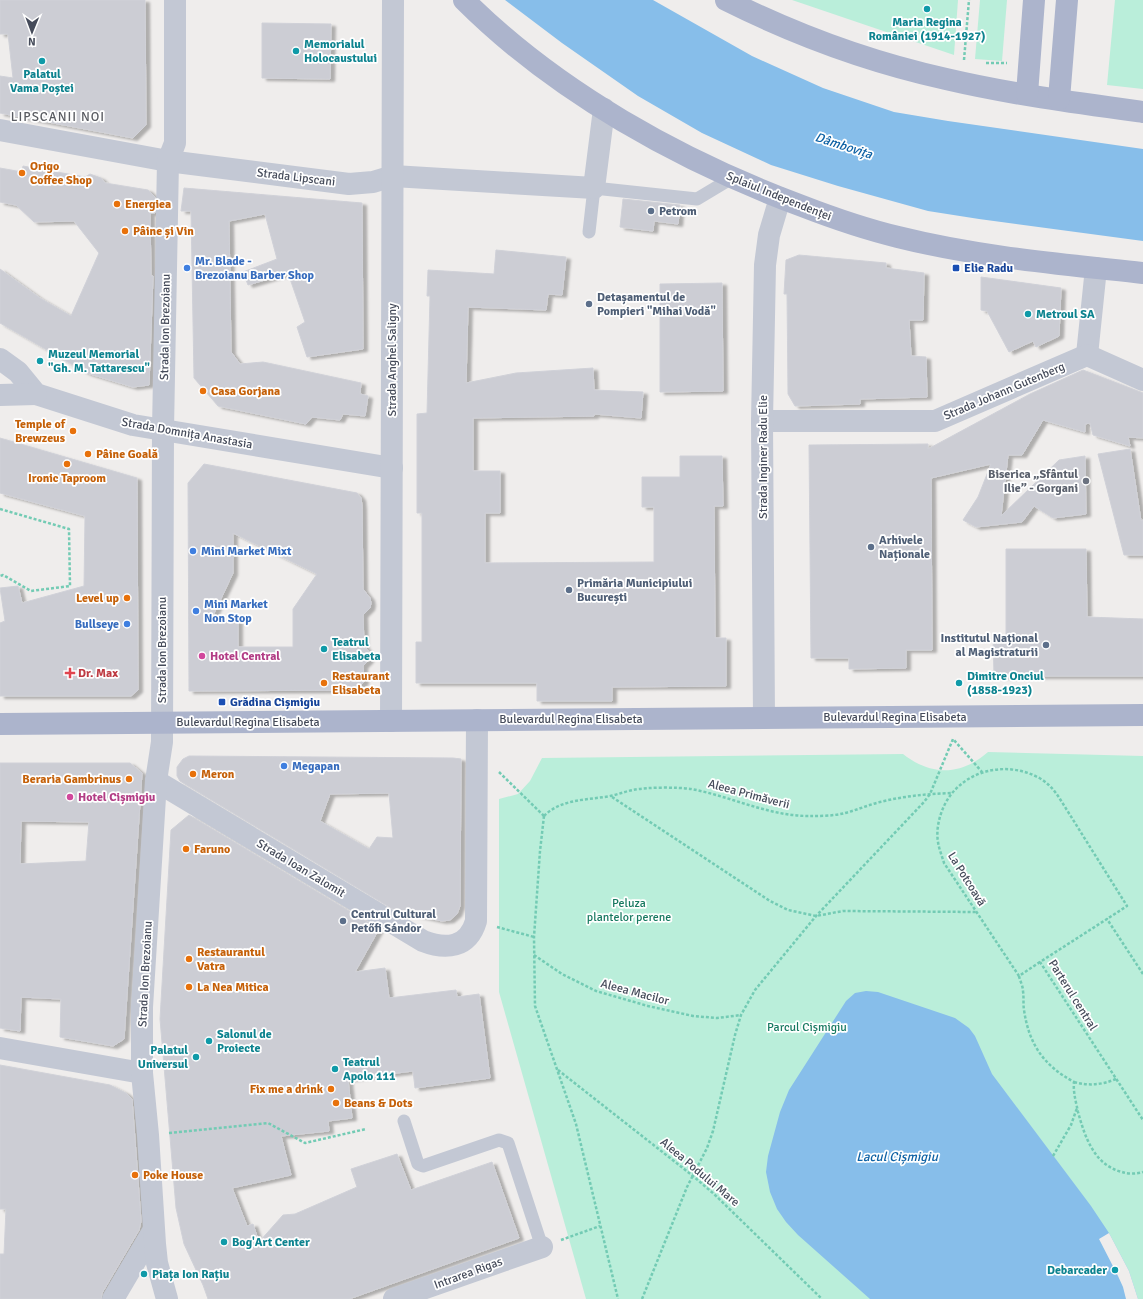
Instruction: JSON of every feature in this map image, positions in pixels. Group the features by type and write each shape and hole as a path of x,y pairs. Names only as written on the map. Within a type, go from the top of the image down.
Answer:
{"main road":[{"name":"Splaiul Independenței","path":"464,0 506,38 570,87 604,109 682,154 732,178 780,198 859,226 963,251 1143,273"},
{"path":"726,0 755,7 812,39 891,65 952,80 1027,94 1143,112"},
{"path":"1027,94 1034,0"},
{"path":"1059,99 1067,0"},
{"name":"Bulevardul Regina Elisabeta","path":"0,724 1143,715"}],"street":[{"name":"Strada Ion Brezoianu","path":"167,1299 157,1263 153,1231 148,1134 142,1073 142,1007 156,780 162,742 163,430 168,161 174,143 175,0"},
{"name":"Strada Anghel Saligny","path":"391,721 393,0"},
{"path":"594,188 604,109"},
{"name":"Strada Lipscani","path":"0,130 168,161 350,184 373,182 393,176 594,188"},
{"name":"Strada Inginer Radu Elie","path":"764,718 762,421 764,265 769,235 780,198"},
{"path":"1096,268 1087,355 1143,380"},
{"name":"Strada Johann Gutenberg","path":"762,421 935,421 1087,355"},
{"path":"0,359 18,372 36,394"},
{"path":"0,395 36,394"},
{"name":"Strada Domnița Anastasia","path":"36,394 133,425 392,468"},
{"name":"Strada Ioan Zalomit","path":"156,780 423,941 435,945 448,946 467,938 473,931 476,921 477,720"},
{"path":"0,1048 142,1073"},
{"path":"113,1299 153,1231"},
{"name":"Intrarea Rigas","path":"394,1299 542,1247"}],"lane":[{"path":"589,232 594,188 697,199 732,178"},
{"path":"404,1121 418,1164 423,1166 499,1140 508,1143 542,1247"}],"path":[{"path":"964,63 969,0"},
{"path":"979,63 1030,64"},
{"path":"0,509 68,529 70,586 31,590 4,575 0,576"},
{"path":"642,1299 681,1202 707,1148 713,1131 741,1015 755,990 816,916 915,813 930,794 953,738 982,772"},
{"path":"477,751 544,816 540,851 533,954 535,1006 576,1124 618,1299"},
{"name":"La Potcoavă","path":"1019,976 944,863 937,841 938,826 941,814 952,793 971,777 994,769 1011,769 1026,772 1041,779 1053,789 1127,906 1107,919"},
{"name":"Aleea Primăverii","path":"544,816 551,809 561,804 611,796 634,790 689,789 714,794 777,812 808,816 844,814 894,799 917,794 952,793"},
{"path":"611,796 770,901 788,910 816,916 843,911 976,912"},
{"path":"1107,919 1143,974"},
{"name":"Parterul central","path":"1107,919 1040,962 1143,1120"},
{"path":"476,921 534,937"},
{"name":"Aleea Macilor","path":"533,954 562,974 596,991 648,1006 693,1016 717,1018 741,1015"},
{"path":"1040,962 1019,976 1023,990 1026,1024 1034,1046 1050,1066 1062,1076 1074,1082 1085,1085 1093,1085 1102,1084 1116,1079"},
{"name":"Aleea Podului Mare","path":"557,1070 714,1194 822,1299"},
{"path":"1074,1082 1077,1107 1082,1129 1097,1156 1106,1165 1116,1171 1138,1174 1143,1172"},
{"path":"1053,1156 1071,1125 1077,1107"},
{"path":"148,1134 268,1123 305,1143 366,1129"},
{"path":"542,1247 600,1226"}],"green space":[{"path":"792,0 958,0 954,55"},
{"path":"980,0 1007,0 1002,61 975,59"},
{"path":"1115,0 1143,0 1143,89 1107,85"},
{"name":"Parcul Cișmigiu","path":"988,752 1143,756 1143,1299 586,1299 499,992 499,799 518,794 530,781 542,758 903,754 924,766 946,770 967,766"}],"water":[{"name":"Dâmbovița","path":"505,0 653,0 752,56 823,88 894,112 1143,149 1143,241 928,211 838,186 771,165 702,133 638,96 562,43"},
{"name":"Lacul Cișmigiu","path":"866,991 878,992 955,1018 969,1028 975,1036 992,1074 1091,1206 1109,1233 1129,1271 1138,1299 870,1299 798,1235 786,1222 777,1209 770,1192 766,1172 768,1156 780,1112 789,1090 846,1001 855,993"}],"pier":[{"path":"1109,1233 1129,1271 1138,1299 1126,1299 1123,1287 1099,1239"}],"building":[{"name":"Palatul Vama Poștei","path":"0,0 145,0 146,125 133,138 0,113 0,76 13,78 8,34 0,34"},
{"name":"Memorialul Holocaustului","path":"262,23 331,24 330,79 262,78"},
{"path":"23,166 85,177 90,174 101,178 105,183 148,190 155,197 155,213 150,213 151,276 153,276 149,385 133,387 87,373 0,323 0,269 40,298 71,316 99,253 74,221 34,222 16,205 0,202 0,168 22,172"},
{"path":"184,188 362,203 363,349 307,357 297,327 305,322 288,273 248,285 243,272 277,259 265,214 229,221 231,352 240,364 263,362 361,383 360,394 368,396 365,416 343,414 340,420 312,417 306,424 218,406 194,378 191,211 181,211"},
{"name":"Petrom","path":"623,199 680,205 678,224 654,221 653,231 620,227"},
{"name":"Primăria Municipiului București","path":"496,250 566,257 562,295 548,294 546,310 468,307 466,383 516,373 593,368 594,390 643,392 641,418 594,414 594,416 473,418 473,471 500,471 500,513 485,513 485,563 654,562 654,507 642,507 642,477 680,477 680,456 722,456 723,506 714,506 715,638 726,638 726,686 612,687 612,701 537,701 537,683 416,683 416,642 422,642 422,513 417,513 417,414 427,413 430,296 427,296 428,270 494,274"},
{"path":"799,255 886,263 886,268 924,273 923,320 909,320 911,356 926,357 927,397 860,399 860,404 795,406 788,394 787,294 784,294 786,260"},
{"name":"Metroul SA","path":"981,277 1061,288 1059,336 1036,347 1033,341 1009,352 987,311 981,310"},
{"path":"722,283 723,391 660,392 660,284"},
{"name":"Arhivele Naționale","path":"1083,370 1143,393 1143,438 1128,437 1130,446 1093,435 1090,423 1085,424 1085,432 1043,420 1022,455 1008,455 1001,516 1059,460 1085,456 1086,514 1053,518 1034,506 1022,522 976,527 963,520 978,497 991,464 931,478 932,650 906,650 906,668 849,669 849,658 811,658 809,445 928,444 928,449 1030,394"},
{"path":"0,438 137,478 138,690 131,696 0,696 0,623 5,621 0,588 18,586 22,603 84,586 85,516 0,493"},
{"path":"1130,449 1141,521 1143,520 1143,555 1124,555 1098,454"},
{"path":"204,464 357,493 361,498 362,506 363,589 370,598 371,603 370,608 363,615 364,645 369,652 369,660 363,666 364,682 355,690 189,691 188,483","holes":["233,533 317,574 293,609 293,647 238,647 238,620 211,620 233,573"]},
{"path":"1006,549 1086,549 1087,617 1143,619 1143,676 994,676 993,638 1006,638"},
{"path":"189,756 461,759 460,906 457,914 450,920 442,921 396,911 180,781 177,776 177,767 183,759","holes":["389,793 393,838 377,837 369,849 320,821 330,794"]},
{"path":"0,763 130,763 142,773 124,1039 113,1046 60,1037 61,999 21,997 20,1031 0,1028","holes":["21,821 89,822 86,861 20,864"]},
{"path":"189,815 379,929 355,972 385,968 389,998 456,990 457,997 479,994 490,1078 415,1088 413,1071 348,1079 352,1118 328,1121 329,1131 281,1136 291,1175 232,1188 247,1226 253,1224 259,1242 283,1215 295,1214 357,1187 351,1169 397,1154 411,1190 492,1162 519,1238 349,1299 208,1299 184,1244 176,1208 160,1019 171,830"},
{"path":"0,1065 110,1085 126,1093 132,1099 141,1221 139,1230 102,1293 101,1299 0,1299 0,1254 4,1254 6,1209 0,1209"}],"place":[{"name":"Maria Regina României (1914-1927)","path":"927,9"},
{"name":"Memorialul Holocaustului","path":"296,51"},
{"name":"Palatul Vama Poștei","path":"42,61"},
{"name":"Origo Coffee Shop","path":"22,173"},
{"name":"Energiea","path":"117,204"},
{"name":"Petrom","path":"651,211"},
{"name":"Pâine și Vin","path":"125,231"},
{"name":"Mr. Blade - Brezoianu Barber Shop","path":"187,268"},
{"name":"Elie Radu","path":"956,268"},
{"name":"Detașamentul de Pompieri \"Mihai Vodă\"","path":"589,304"},
{"name":"Metroul SA","path":"1028,314"},
{"name":"Muzeul Memorial \"Gh. M. Tattarescu\"","path":"40,361"},
{"name":"Casa Gorjana","path":"203,391"},
{"name":"Temple of Brewzeus","path":"73,431"},
{"name":"Pâine Goală","path":"88,454"},
{"name":"Ironic Taproom","path":"67,464"},
{"name":"Biserica „Sfântul Ilie” - Gorgani","path":"1086,481"},
{"name":"Arhivele Naționale","path":"871,547"},
{"name":"Mini Market Mixt","path":"193,551"},
{"name":"Primăria Municipiului București","path":"569,590"},
{"name":"Level up","path":"127,598"},
{"name":"Mini Market Non Stop","path":"196,611"},
{"name":"Bullseye","path":"127,624"},
{"name":"Institutul Național al Magistraturii","path":"1046,645"},
{"name":"Teatrul Elisabeta","path":"324,649"},
{"name":"Hotel Central","path":"202,656"},
{"name":"Dr. Max","path":"70,673"},
{"name":"Restaurant Elisabeta","path":"324,683"},
{"name":"Dimitre Onciul (1858-1923)","path":"959,683"},
{"name":"Grădina Cișmigiu","path":"222,702"},
{"name":"Megapan","path":"284,766"},
{"name":"Meron","path":"193,774"},
{"name":"Beraria Gambrinus","path":"129,779"},
{"name":"Hotel Cișmigiu","path":"70,797"},
{"name":"Faruno","path":"186,849"},
{"name":"Centrul Cultural Petőfi Sándor","path":"343,921"},
{"name":"Restaurantul Vatra","path":"189,959"},
{"name":"La Nea Mitica","path":"189,987"},
{"name":"Salonul de Proiecte","path":"209,1041"},
{"name":"Palatul Universul","path":"196,1057"},
{"name":"Teatrul Apolo 111","path":"335,1069"},
{"name":"Fix me a drink","path":"331,1089"},
{"name":"Beans & Dots","path":"336,1103"},
{"name":"Poke House","path":"135,1175"},
{"name":"Bog'Art Center","path":"224,1242"},
{"name":"Debarcader","path":"1115,1270"},
{"name":"Piața Ion Rațiu","path":"144,1274"}],"district":[{"name":"LIPSCANII NOI","path":"58,116"}],"park label":[{"name":"Peluza plantelor perene","path":"629,910"}]}
